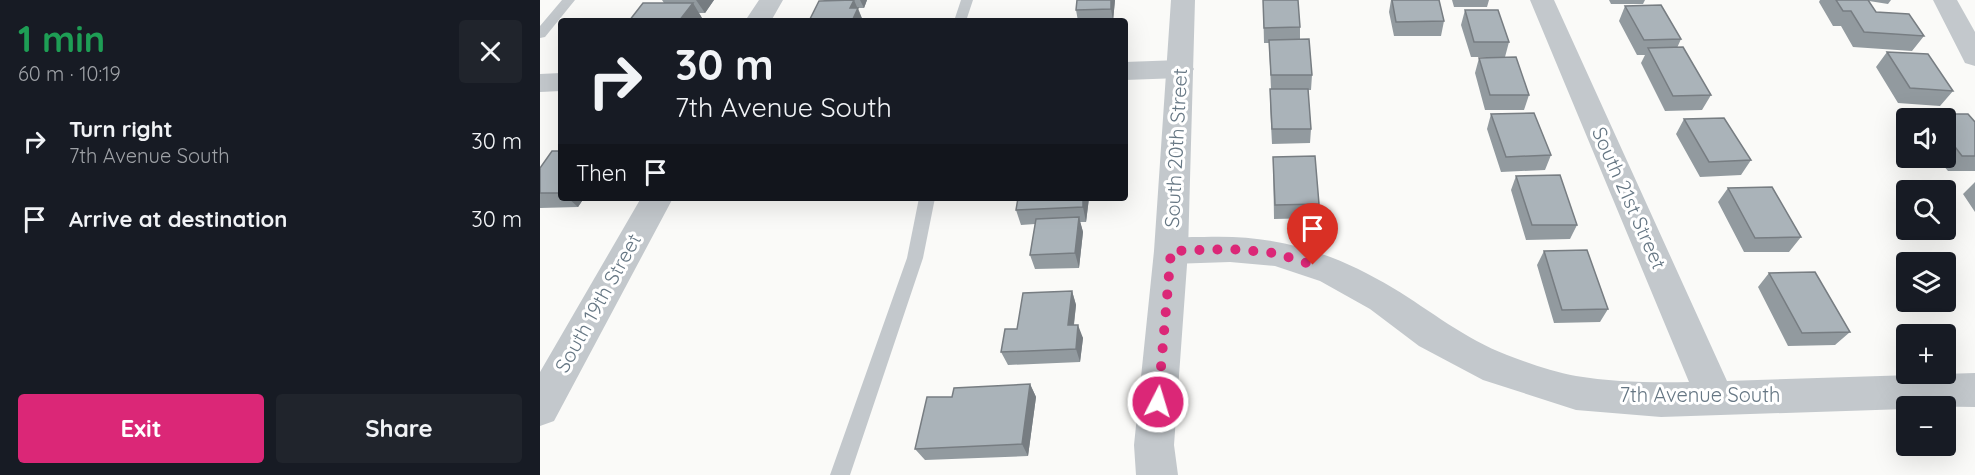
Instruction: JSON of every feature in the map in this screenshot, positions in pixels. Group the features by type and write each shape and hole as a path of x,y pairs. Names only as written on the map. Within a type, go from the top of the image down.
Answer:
{"street":[{"path":"760,18 771,0"},
{"name":"South 20th Street","path":"1157,475 1154,445 1171,251 1183,0"},
{"name":"South 21st Street","path":"1542,0 1715,397"},
{"path":"1945,0 1975,57"},
{"path":"1128,71 1180,69"},
{"path":"540,83 558,82"},
{"name":"South 19th Street","path":"540,408 655,201"},
{"name":"7th Avenue South","path":"1171,251 1230,249 1275,253 1332,271 1382,299 1432,335 1496,368 1576,393 1661,400 1975,390"}],"lane":[{"path":"540,34 569,0"},
{"path":"961,18 967,0"},
{"path":"840,475 915,258 926,201"}],"building":[{"path":"854,0 850,8 858,8 853,18 810,18 819,1"},
{"path":"1077,0 1111,0 1111,9 1076,10"},
{"path":"1263,0 1298,0 1300,27 1264,28"},
{"path":"1392,0 1439,0 1444,21 1396,22"},
{"path":"1836,0 1868,0 1876,12 1909,14 1924,36 1864,32 1851,11 1843,11"},
{"path":"643,3 693,3 681,18 631,18"},
{"path":"1661,5 1681,39 1644,40 1625,6"},
{"path":"1465,10 1498,10 1509,42 1474,42"},
{"path":"1309,39 1312,75 1271,75 1269,40"},
{"path":"1683,47 1711,95 1673,96 1648,48"},
{"path":"1887,52 1928,54 1953,91 1910,88"},
{"path":"1516,57 1529,95 1490,95 1479,58"},
{"path":"1270,89 1308,89 1311,129 1272,129"},
{"path":"1534,113 1551,155 1506,157 1491,114"},
{"path":"1956,114 1968,114 1975,122 1975,156 1962,156 1956,148"},
{"path":"1724,118 1751,160 1709,162 1684,119"},
{"path":"552,151 558,151 558,193 540,193 540,168"},
{"path":"1315,156 1319,204 1275,205 1273,157"},
{"path":"1560,175 1577,225 1532,225 1516,176"},
{"path":"1772,187 1801,237 1755,238 1728,188"},
{"path":"1018,201 1083,201 1083,207 1016,210"},
{"path":"1079,217 1075,253 1030,255 1036,219"},
{"path":"1587,250 1608,309 1562,310 1544,251"},
{"path":"1815,272 1850,332 1802,333 1769,273"},
{"path":"1072,291 1068,325 1078,325 1076,349 1001,352 1005,329 1017,329 1023,293"},
{"path":"1030,384 1022,444 915,449 927,397 952,397 954,388"}],"route":[{"path":"1158,402 1171,251 1230,249 1275,253 1313,265"}]}
